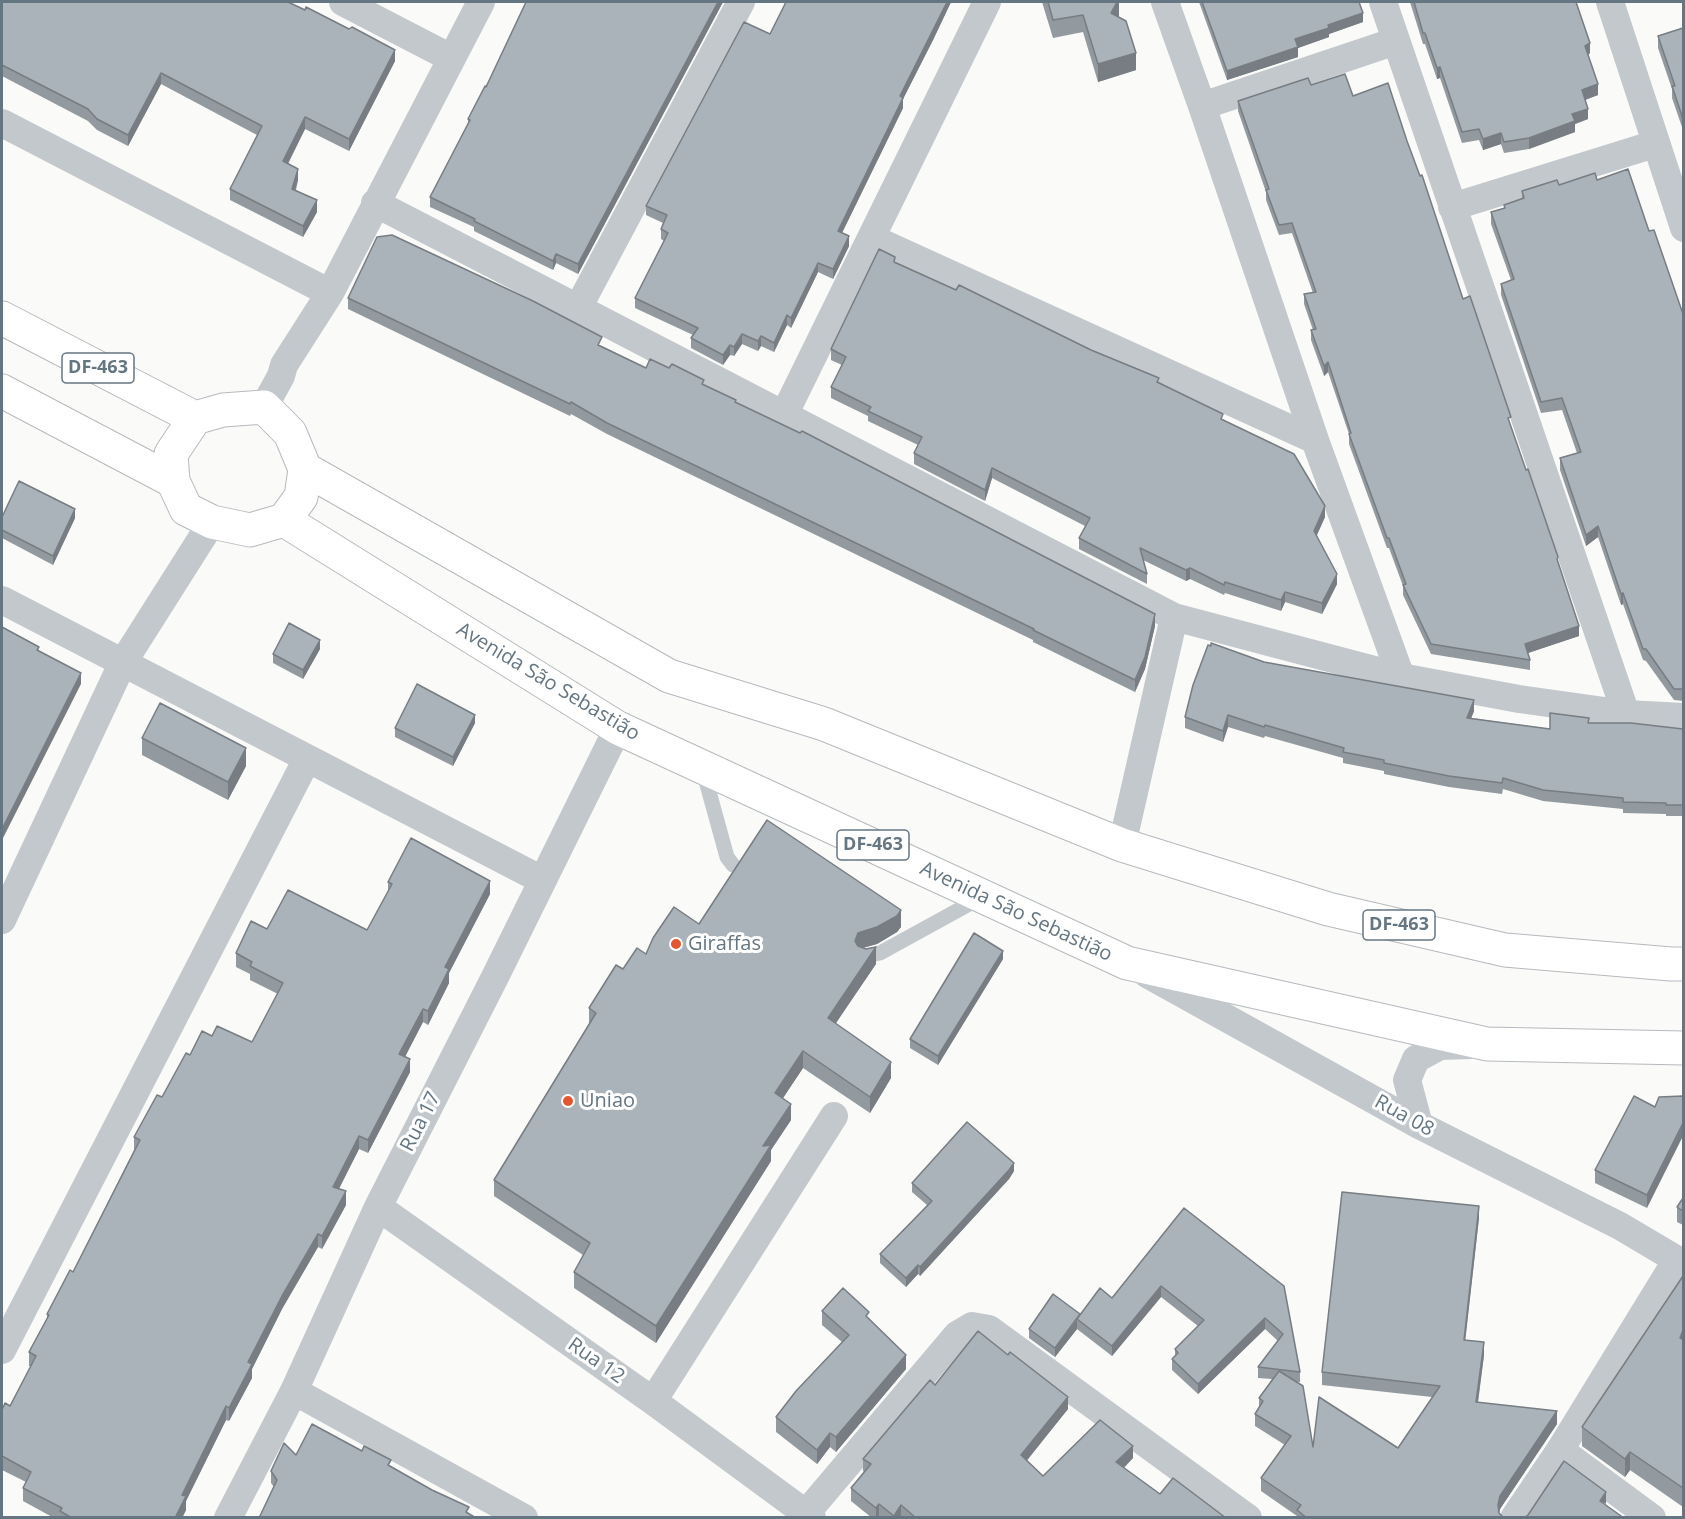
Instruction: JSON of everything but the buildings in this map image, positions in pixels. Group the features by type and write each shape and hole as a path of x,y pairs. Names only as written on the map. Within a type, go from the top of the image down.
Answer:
{"main road":[{"name":"DF-463","path":"2,318 195,418"},
{"path":"2,391 173,481"},
{"path":"264,407 290,433 305,469 302,497 284,520 250,530 212,522 186,509 173,481 171,454 195,418 223,410 264,407"},
{"name":"DF-463","path":"305,469 669,676 824,724 1122,845 1328,909 1504,950 1683,964"},
{"name":"Avenida São Sebastião","path":"284,520 618,728 1127,963 1486,1044 1683,1048"}],"street":[{"path":"343,2 451,58"},
{"path":"264,407 281,376 284,365 330,293 481,2"},
{"path":"578,308 741,2"},
{"path":"784,415 987,2"},
{"path":"1165,2 1315,441 1401,677"},
{"path":"1383,2 1626,714"},
{"path":"1613,2 1655,144 1683,228"},
{"path":"1202,106 1396,41"},
{"path":"2,123 330,293"},
{"path":"1452,207 1655,144"},
{"path":"375,203 1174,617 1401,677 1519,699 1626,714 1683,717"},
{"path":"871,238 1315,441"},
{"path":"3,912 122,664 212,522"},
{"path":"2,600 542,880"},
{"path":"1122,845 1174,617"},
{"name":"Rua 17","path":"228,1518 294,1391 378,1207 618,728"},
{"path":"2,1350 307,759"},
{"name":"Rua 08","path":"1127,963 1419,1125 1620,1226 1680,1262"},
{"path":"1419,1125 1407,1080 1416,1059 1440,1046 1486,1044"},
{"path":"653,1401 834,1116"},
{"name":"Rua 12","path":"378,1207 653,1401 807,1516"},
{"path":"1514,1518 1680,1262"},
{"path":"807,1516 957,1335 972,1326 989,1329 1248,1518"},
{"path":"294,1391 524,1518"},
{"path":"1560,1450 1652,1518"}],"lane":[{"path":"703,767 727,857 733,865"},
{"path":"865,956 880,953 983,896"}],"place":[{"name":"Giraffas","path":"676,944"},
{"name":"Uniao","path":"568,1101"}]}
